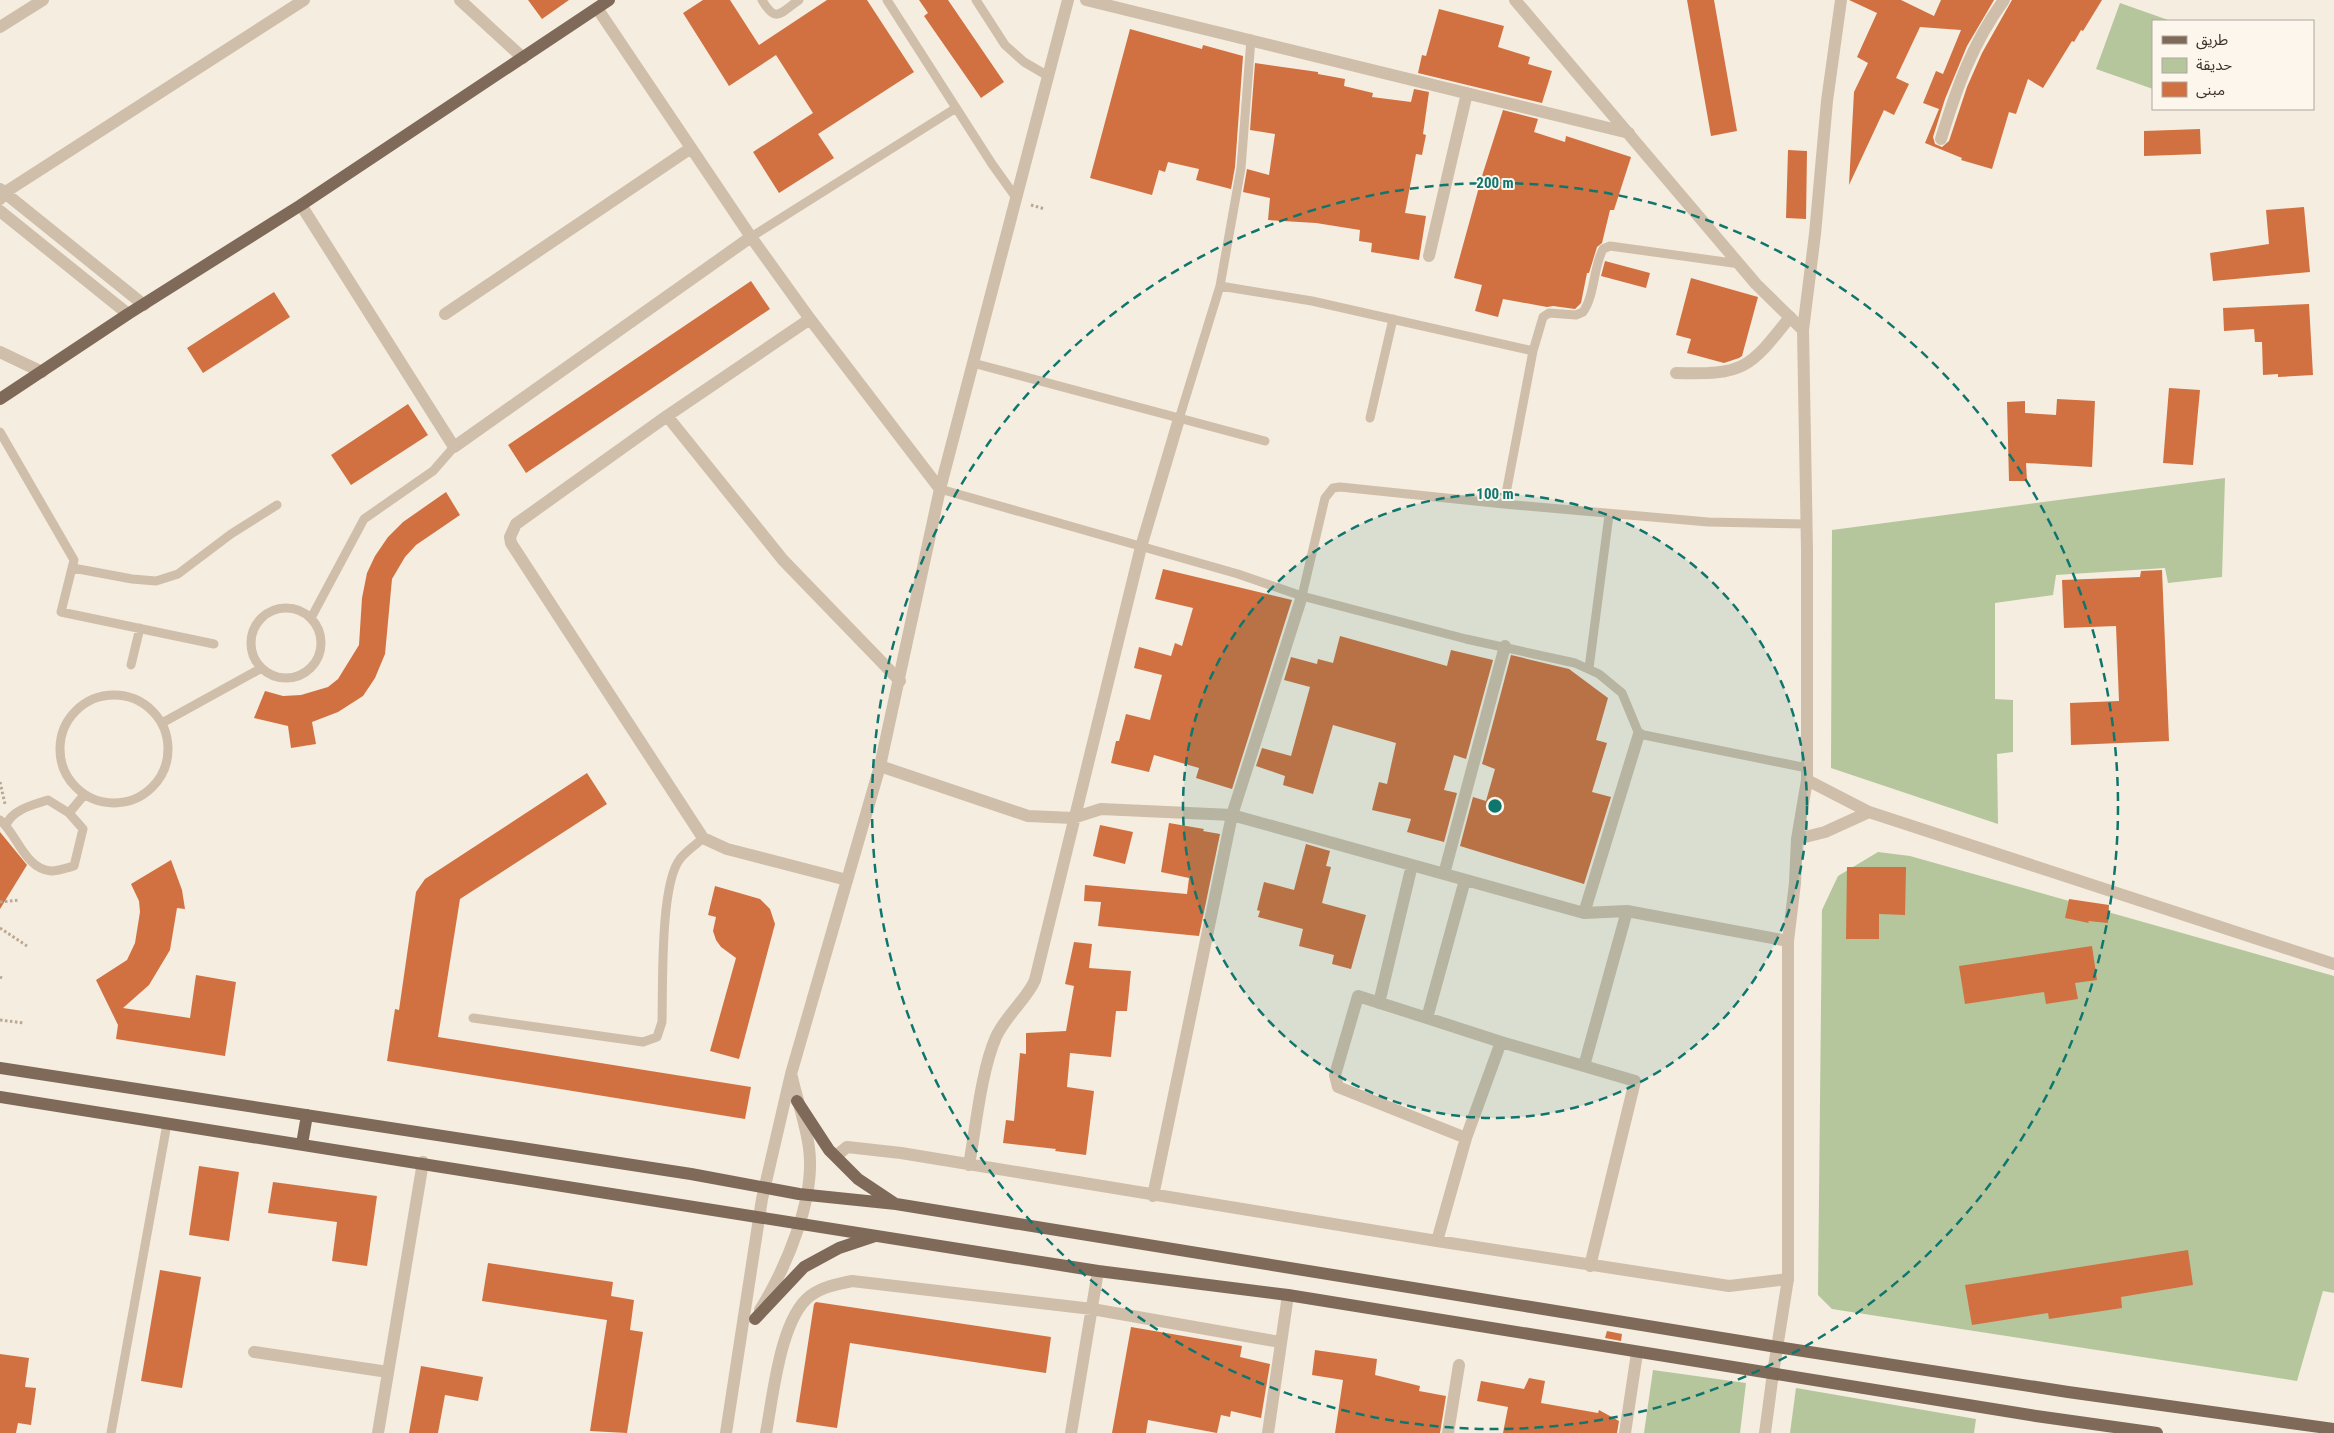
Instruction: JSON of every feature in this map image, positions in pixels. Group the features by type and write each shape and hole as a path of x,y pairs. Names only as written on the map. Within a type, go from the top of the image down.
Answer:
{"main road":[{"path":"0,399 128,314 301,205 609,0"},
{"path":"0,1068 765,1186 805,1194 896,1204 1777,1347 2068,1392 2334,1429"},
{"path":"0,1097 423,1162 1098,1271 1288,1295 2026,1415 2157,1433"},
{"path":"797,1100 822,1141 836,1156 858,1179 896,1204"},
{"path":"302,1144 307,1115"},
{"path":"754,1319 804,1267 839,1248 878,1235"}],"street":[{"path":"0,27 43,0"},
{"path":"144,305 1,194 304,0"},
{"path":"460,0 523,58"},
{"path":"726,1433 765,1186 791,1074 880,766 900,681 940,489 1015,196 1068,0"},
{"path":"1086,0 1629,133"},
{"path":"1515,0 1756,284 1803,330"},
{"path":"1765,1433 1788,1279 1788,941 1795,882 1797,839 1807,774 1807,524 1803,330 1815,234 1827,101 1841,0"},
{"path":"1941,139 1959,81 1976,46 2004,0"},
{"path":"597,8 751,237 810,319 940,489"},
{"path":"1429,256 1467,92"},
{"path":"445,314 691,148"},
{"path":"301,205 454,447 751,237"},
{"path":"0,211 128,314"},
{"path":"1676,373 1710,374 1729,371 1747,364 1762,353 1790,317"},
{"path":"810,319 667,416 516,524 510,537 511,543 703,838 727,849 847,880"},
{"path":"0,352 42,372"},
{"path":"667,416 783,560 900,681"},
{"path":"969,1165 990,1052 1005,1022 1032,988 1035,980 1073,818 1141,547 1179,419"},
{"path":"1153,1196 1232,815 1302,596"},
{"path":"1444,874 1505,646"},
{"path":"1584,913 1639,734"},
{"path":"880,766 1028,816 1073,818 1101,810 1232,815 1584,913 1627,911 1788,941"},
{"path":"1807,774 1869,812 2334,964"},
{"path":"1797,839 1825,832 1869,812"},
{"path":"1379,1003 1412,865"},
{"path":"1427,1018 1466,880"},
{"path":"1584,1066 1627,911"},
{"path":"1466,1138 1338,1088 1335,1075 1358,996 1501,1042 1635,1081 1590,1266"},
{"path":"1437,1242 1466,1138 1501,1042"},
{"path":"740,1341 754,1319 793,1243 800,1222 809,1177 810,1148 791,1074"},
{"path":"836,1156 847,1147 901,1153 1437,1242 1729,1286 1788,1279"},
{"path":"378,1433 423,1162"},
{"path":"1071,1433 1098,1271"},
{"path":"766,1433 784,1340 793,1317 809,1297 830,1285 852,1281 1092,1309 1280,1342"},
{"path":"1268,1433 1288,1295"},
{"path":"254,1352 388,1372"},
{"path":"1625,1433 1637,1353"},
{"path":"1448,1433 1459,1364"}],"lane":[{"path":"762,0 769,12 774,14 779,14 799,0"},
{"path":"887,0 1015,196"},
{"path":"976,0 1005,45 1024,62 1048,76"},
{"path":"1179,419 1220,286 1241,168 1251,39"},
{"path":"751,237 956,108"},
{"path":"1504,504 1533,350 1543,317 1549,312 1576,315 1585,310 1598,258 1603,248 1610,246 1740,264"},
{"path":"1220,286 1312,301 1533,350"},
{"path":"1370,418 1393,319"},
{"path":"972,363 1265,441"},
{"path":"0,432 74,560 61,612 214,644"},
{"path":"311,618 364,519 433,471 454,447"},
{"path":"1302,596 1325,498 1334,488 1340,486 1609,514 1708,522 1807,524"},
{"path":"940,489 1238,574 1302,596 1590,668 1622,693 1639,734 1807,774"},
{"path":"73,568 156,582 178,574 232,534 277,505"},
{"path":"1590,668 1609,514"},
{"path":"280,608 292,608 311,618 318,627 321,638 319,654 311,669 302,676 280,679 260,669 250,649 254,627 260,618 270,611 280,608"},
{"path":"131,665 140,628"},
{"path":"162,723 260,669"},
{"path":"118,694 136,699 151,709 162,723 167,740 167,758 161,775 150,789 135,799 118,803 100,802 84,795 71,782 62,767 59,749 62,731 71,715 84,703 101,696 118,694"},
{"path":"69,813 84,795"},
{"path":"48,800 69,813 83,829 74,866 50,871 31,861 5,821 18,810 48,800"},
{"path":"473,1018 643,1042 657,1037 662,1022 666,906 673,876 680,859 703,838"},
{"path":"111,1433 167,1124"}],"path":[{"path":"0,782 5,821"},
{"path":"0,902 18,900"},
{"path":"0,928 27,946"},
{"path":"0,1020 24,1023"}],"green space":[{"path":"2120,3 2168,20 2152,20 2152,89 2096,69"},
{"path":"2225,478 2222,577 2168,583 2165,568 2056,575 2053,595 1995,603 1995,699 2013,700 2013,752 1997,754 1998,824 1831,768 1832,530"},
{"path":"1878,852 1910,856 2334,976 2334,1293 2323,1291 2297,1381 1832,1309 1818,1295 1822,910 1838,876"},
{"path":"1653,1370 1746,1383 1740,1433 1644,1433"},
{"path":"1796,1388 1976,1419 1974,1433 1790,1433"}],"building":[{"path":"528,0 569,0 542,19"},
{"path":"703,0 730,0 759,45 827,0 867,0 914,72 818,134 834,158 779,193 753,152 813,113 776,55 729,86 683,13"},
{"path":"919,0 948,0 1004,82 981,98 924,16 928,13"},
{"path":"1687,0 1714,0 1737,131 1711,136"},
{"path":"1849,0 1901,0 1934,16 1941,0 1994,0 1967,46 1945,99 1933,137 1935,144 1942,147 1949,141 1967,87 1982,53 2012,0 2102,0 2083,31 2081,30 2074,42 2072,41 2043,88 2028,79 2016,114 2009,112 1992,169 1961,160 1962,158 1925,143 1939,109 1923,103 1936,71 1943,74 1961,30 1920,27 1896,78 1909,84 1894,115 1884,110 1849,185 1854,92 1868,63 1857,57 1877,13"},
{"path":"1439,9 1504,26 1498,47 1530,57 1528,64 1552,71 1542,103 1418,73 1422,55 1426,56"},
{"path":"1130,29 1202,49 1203,45 1243,56 1235,167 1231,189 1196,180 1199,169 1168,162 1165,172 1159,170 1152,195 1090,178"},
{"path":"1255,63 1318,72 1318,74 1345,79 1344,86 1373,93 1372,97 1411,102 1414,89 1429,92 1423,134 1426,135 1422,155 1416,154 1405,213 1426,216 1419,260 1371,252 1372,243 1359,241 1360,230 1316,223 1268,220 1270,198 1243,192 1247,169 1269,175 1275,134 1250,130"},
{"path":"1503,110 1538,119 1534,132 1565,142 1566,136 1631,157 1614,210 1610,210 1602,243 1597,247 1589,273 1587,273 1581,303 1575,309 1547,307 1503,299 1498,317 1475,311 1482,285 1454,278 1482,176"},
{"path":"2200,129 2201,154 2144,156 2144,131"},
{"path":"1788,150 1807,151 1806,219 1786,218"},
{"path":"2304,207 2310,272 2213,281 2210,253 2269,244 2266,210"},
{"path":"1605,261 1650,273 1646,288 1601,276"},
{"path":"1691,278 1758,297 1742,356 1739,358 1724,363 1687,353 1691,339 1676,335"},
{"path":"751,281 770,309 526,473 508,445"},
{"path":"274,292 290,317 203,373 187,348"},
{"path":"2309,304 2313,375 2278,377 2278,374 2263,375 2262,342 2255,342 2254,329 2224,331 2223,308"},
{"path":"2169,388 2200,390 2193,465 2163,463"},
{"path":"2057,399 2095,401 2092,467 2026,463 2027,481 2009,481 2007,402 2025,401 2025,413 2056,415"},
{"path":"408,404 428,435 351,485 331,455"},
{"path":"446,492 460,515 416,545 405,557 392,579 385,654 375,678 363,696 338,712 312,722 316,744 291,748 288,726 254,718 265,691 283,696 301,695 328,687 338,679 359,645 362,598 367,573 375,556 388,537 403,522"},
{"path":"1163,569 1292,600 1232,789 1196,778 1199,768 1154,755 1149,772 1111,763 1116,741 1119,741 1126,714 1150,720 1162,675 1134,668 1139,647 1171,656 1175,643 1182,646 1193,608 1155,599"},
{"path":"2162,570 2169,741 2071,745 2070,703 2119,701 2116,626 2064,628 2062,580 2140,577 2141,571"},
{"path":"1340,636 1447,666 1451,650 1493,660 1466,759 1454,755 1444,790 1457,793 1444,842 1407,832 1411,819 1372,810 1379,782 1387,784 1396,743 1333,725 1313,794 1283,785 1285,776 1256,766 1262,748 1291,756 1310,687 1284,680 1291,657 1317,664 1318,659 1333,663"},
{"path":"1511,655 1569,669 1608,698 1596,740 1607,743 1592,792 1611,797 1584,884 1460,846 1473,797 1486,801 1495,769 1482,764"},
{"path":"587,773 607,804 460,899 438,1037 751,1087 745,1119 387,1061 395,1009 399,1010 416,892 425,879"},
{"path":"1169,823 1204,829 1203,831 1220,834 1199,936 1098,926 1101,902 1084,901 1085,885 1187,894 1189,878 1161,872"},
{"path":"1100,825 1133,832 1125,864 1093,856"},
{"path":"0,832 27,865 0,909"},
{"path":"1306,844 1330,851 1326,866 1331,867 1322,903 1366,915 1351,969 1332,964 1334,955 1299,946 1303,929 1258,917 1260,911 1257,910 1264,882 1294,890"},
{"path":"171,860 182,890 185,909 177,908 170,950 149,985 123,1008 190,1018 196,975 236,982 225,1056 116,1039 118,1025 96,980 127,960 135,943 140,912 139,901 131,884"},
{"path":"1847,867 1906,867 1905,915 1879,914 1879,939 1846,939"},
{"path":"715,886 760,899 770,909 775,924 739,1059 710,1051 736,958 721,947 716,940 713,931 716,917 708,915"},
{"path":"2069,899 2109,905 2108,923 2088,921 2089,923 2065,918"},
{"path":"1074,942 1092,944 1089,968 1131,971 1127,1011 1116,1011 1111,1057 1070,1053 1067,1087 1094,1091 1086,1155 1055,1151 1056,1149 1003,1143 1006,1120 1014,1121 1020,1053 1026,1054 1026,1033 1066,1031 1074,986 1065,984"},
{"path":"2092,946 2097,980 2075,983 2078,999 2046,1004 2044,992 1965,1004 1959,966"},
{"path":"199,1166 239,1172 229,1241 189,1235"},
{"path":"273,1182 377,1196 367,1266 332,1261 337,1222 268,1213"},
{"path":"2188,1250 2193,1285 2121,1297 2122,1308 2049,1319 2048,1313 1972,1325 1965,1285"},
{"path":"488,1263 613,1282 611,1296 634,1300 630,1330 643,1332 627,1433 590,1431 607,1320 482,1301"},
{"path":"160,1270 201,1277 182,1388 141,1381"},
{"path":"816,1302 1051,1337 1046,1373 850,1343 837,1428 796,1422 814,1304"},
{"path":"1131,1327 1242,1346 1240,1357 1270,1364 1261,1418 1231,1411 1230,1417 1221,1415 1217,1433 1148,1420 1146,1433 1112,1433"},
{"path":"1607,1331 1622,1334 1621,1341 1605,1338"},
{"path":"1315,1350 1377,1359 1375,1375 1420,1386 1419,1391 1446,1396 1440,1433 1335,1433 1343,1380 1312,1375"},
{"path":"0,1354 29,1358 25,1387 36,1388 31,1425 18,1423 16,1433 0,1433"},
{"path":"421,1366 483,1377 478,1401 445,1395 438,1433 409,1433"},
{"path":"1529,1378 1545,1381 1541,1403 1598,1413 1599,1410 1619,1421 1617,1433 1503,1433 1508,1407 1477,1401 1481,1381 1524,1389"}]}
